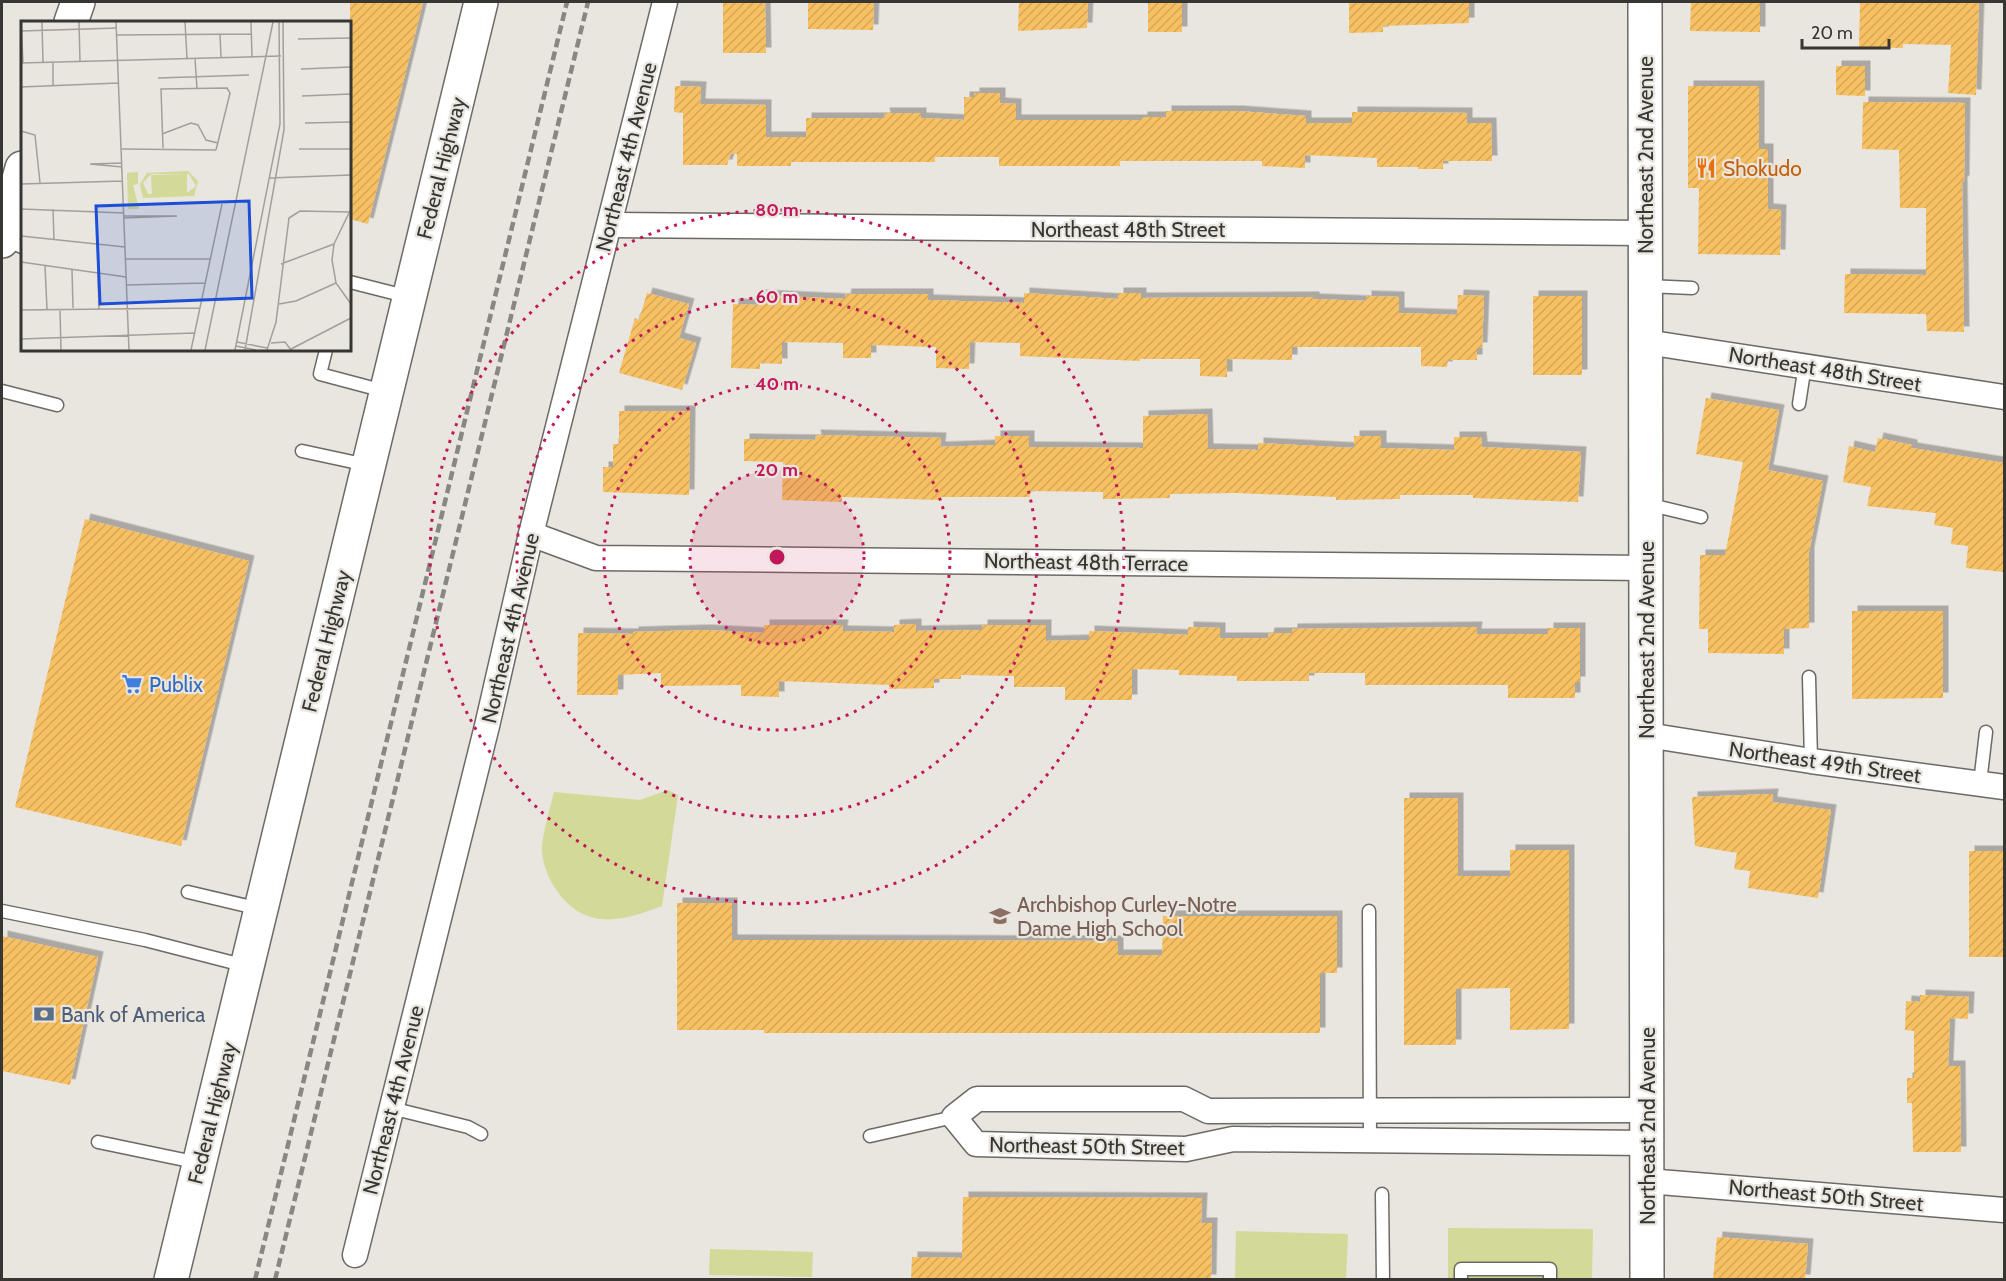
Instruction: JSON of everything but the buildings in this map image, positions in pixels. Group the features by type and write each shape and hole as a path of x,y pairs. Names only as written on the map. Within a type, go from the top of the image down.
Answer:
{"main road":[{"path":"71,21 78,2"},
{"name":"Federal Highway","path":"171,1280 481,2"},
{"name":"Northeast 2nd Avenue","path":"1645,2 1647,1280"},
{"path":"2,240 21,172"}],"street":[{"name":"Northeast 4th Avenue","path":"354,1255 487,726 531,534 665,2"},
{"name":"Northeast 48th Street","path":"610,225 1646,233"},
{"name":"Northeast 48th Street","path":"1646,342 2004,397"},
{"name":"Northeast 48th Terrace","path":"531,534 596,558 1646,568"},
{"name":"Northeast 49th Street","path":"1647,735 1811,761 2004,787"},
{"path":"954,1117 976,1099 1184,1099 1208,1111 1647,1110"},
{"name":"Northeast 50th Street","path":"954,1117 976,1144 1186,1149 1233,1139 1647,1143"},
{"name":"Northeast 50th Street","path":"1647,1181 2004,1210"}],"lane":[{"path":"2,240 21,247"},
{"path":"351,282 409,297"},
{"path":"1646,286 1692,288"},
{"path":"326,351 320,374 386,392"},
{"path":"1799,404 1805,365"},
{"path":"2,391 57,405"},
{"path":"302,451 369,465"},
{"path":"1646,504 1701,517"},
{"path":"1809,676 1811,761"},
{"path":"1980,783 1986,732"},
{"path":"188,892 261,909"},
{"path":"1369,910 1368,1112 1370,1139"},
{"path":"2,911 146,940 248,966"},
{"path":"391,1108 468,1127 481,1134"},
{"path":"870,1136 954,1117"},
{"path":"98,1142 200,1163"},
{"path":"1382,1194 1383,1280"},
{"path":"1461,1280 1461,1269 1550,1269 1550,1280"}],"green space":[{"path":"668,790 678,795 662,906 630,916 602,919 576,910 564,900 553,885 542,856 544,832 554,792 640,800"},
{"path":"1448,1228 1593,1229 1592,1279 1448,1280"},
{"path":"1236,1231 1348,1234 1346,1279 1235,1279"},
{"path":"710,1249 813,1252 812,1277 709,1275"}],"railway":[{"path":"255,1280 567,2"},
{"path":"275,1280 588,2"}],"place":[{"name":"Shokudo","path":"1706,168"},
{"name":"Publix","path":"132,684"},
{"name":"Archbishop Curley-Notre Dame High School","path":"1000,916"},
{"name":"Bank of America","path":"44,1014"}]}
